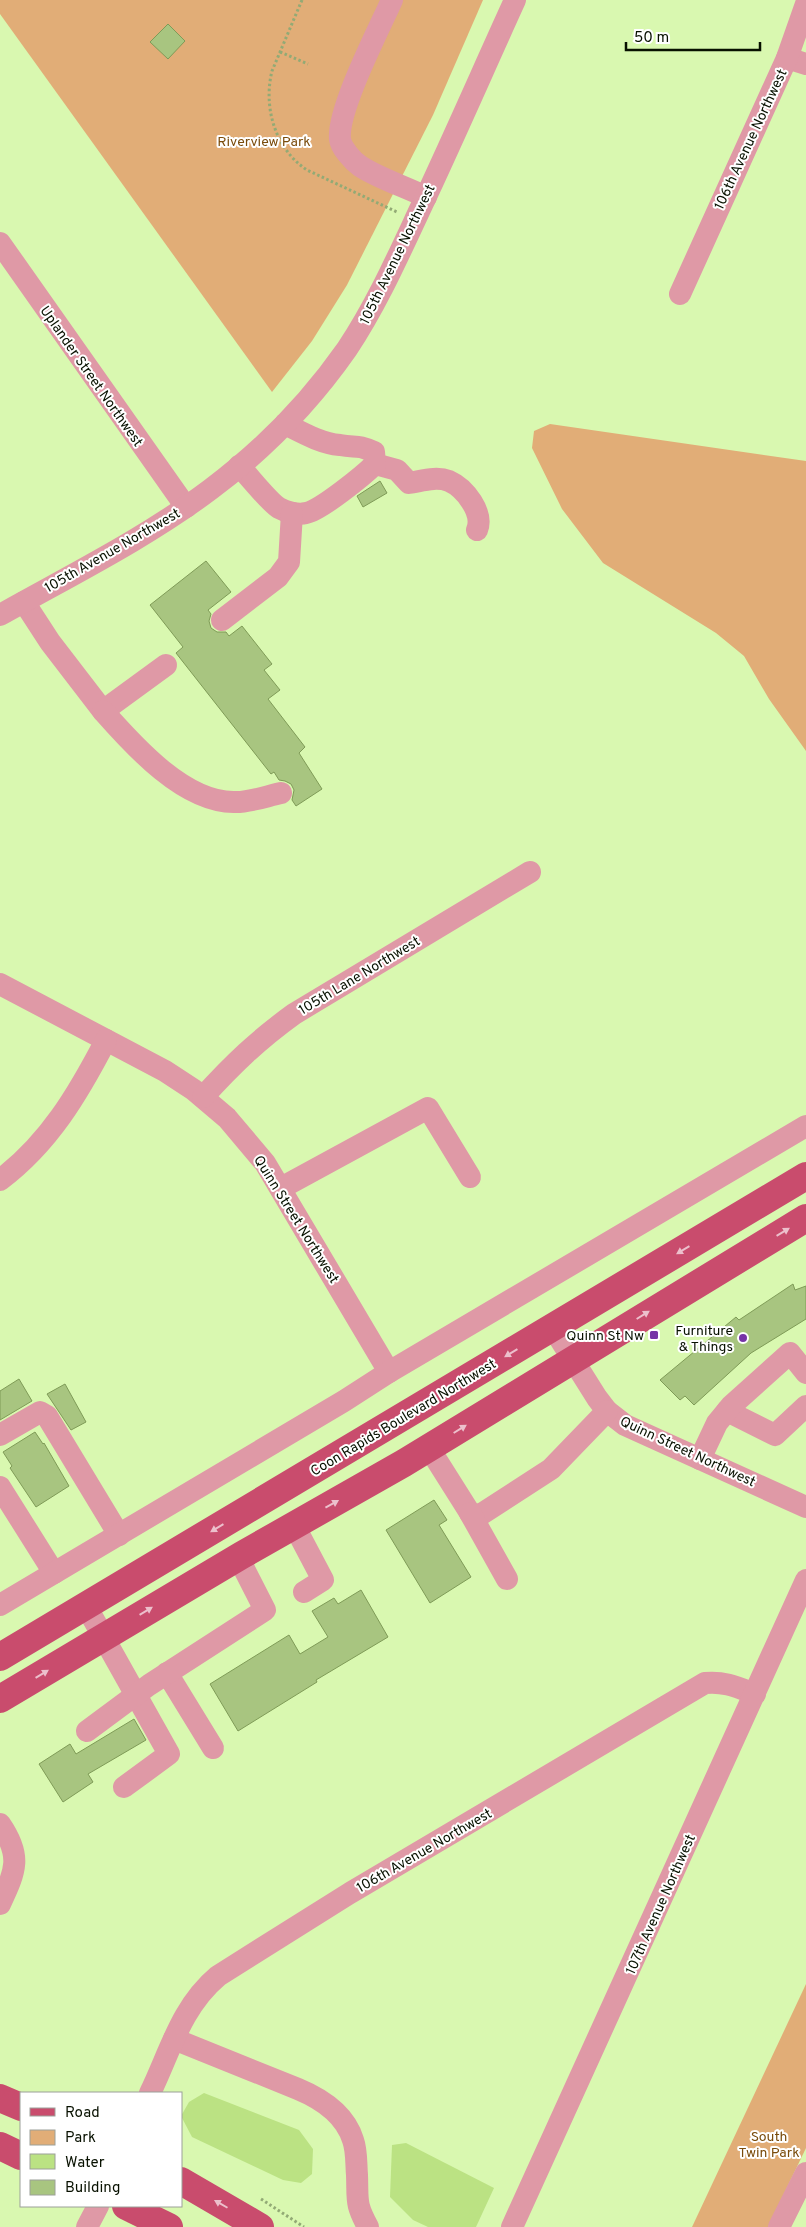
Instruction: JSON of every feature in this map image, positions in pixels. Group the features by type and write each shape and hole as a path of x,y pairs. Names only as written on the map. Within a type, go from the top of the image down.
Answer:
{"main road":[{"name":"Coon Rapids Boulevard Northwest","path":"0,1658 806,1176"},
{"path":"0,1699 238,1557 429,1448 806,1218"},
{"path":"0,2098 20,2107"},
{"path":"0,2146 20,2156"},
{"path":"182,2182 260,2227"},
{"path":"128,2207 169,2227"}],"street":[{"path":"392,0 347,104 341,122 340,140 347,152 360,166 426,197"},
{"name":"105th Avenue Northwest","path":"0,615 130,542 186,507 239,466 285,424 328,374 358,331 381,292 515,0"},
{"name":"106th Avenue Northwest","path":"680,294 689,272 796,61 806,4"},
{"name":"Uplander Street Northwest","path":"0,243 186,507"},
{"path":"239,466 278,508 292,513 306,514 368,472 375,464 374,452 360,446 341,446 316,440 285,424"},
{"path":"375,464 397,470 409,483 435,478 450,481 464,492 477,511 479,525 477,530"},
{"path":"222,620 278,577 289,562 292,513"},
{"path":"24,602 50,642 103,711 134,747 169,776 206,797 235,802 281,793"},
{"path":"103,711 166,665"},
{"name":"105th Lane Northwest","path":"203,1097 243,1054 263,1036 294,1014 530,872"},
{"name":"Quinn Street Northwest","path":"0,984 165,1070 203,1097 227,1118 248,1141 281,1188 389,1372"},
{"path":"0,1180 27,1158 54,1128 78,1092 106,1040"},
{"path":"281,1188 428,1108 470,1177"},
{"path":"0,1605 344,1401 389,1372 806,1126"},
{"name":"Quinn Street Northwest","path":"553,1328 597,1398 607,1411 625,1424 806,1507"},
{"path":"700,1459 717,1423 727,1410 790,1353 806,1373"},
{"path":"727,1410 775,1435 806,1406"},
{"path":"470,1513 480,1516 551,1469 607,1411"},
{"path":"0,1435 40,1412 47,1416 118,1535"},
{"path":"429,1448 470,1513 507,1579"},
{"path":"0,1487 54,1573"},
{"path":"294,1525 323,1580 304,1592"},
{"path":"87,1731 167,1674 266,1610 238,1557"},
{"name":"107th Avenue Northwest","path":"512,2227 806,1580"},
{"path":"86,1606 169,1754 124,1787"},
{"path":"167,1674 213,1748"},
{"name":"106th Avenue Northwest","path":"150,2092 174,2038 194,2001 218,1976 350,1893 705,1683 719,1682 731,1684 754,1694"},
{"path":"0,1824 12,1842 15,1866 2,1894"},
{"path":"174,2038 316,2096 330,2106 343,2122 353,2140 357,2185 356,2200 368,2227"},
{"path":"779,2227 806,2173"},
{"path":"87,2227 97,2207"}],"path":[{"path":"302,0 269,83 268,102 275,132 299,165 415,221"},
{"path":"280,52 308,64"}],"green space":[{"name":"Riverview Park","path":"0,0 483,0 433,115 347,285 312,341 272,392 0,14"},
{"path":"550,424 806,461 806,751 769,699 744,656 716,633 603,563 562,509 532,448 534,431"},
{"name":"South Twin Park","path":"806,1984 806,2148 768,2227 692,2227"}],"water":[{"path":"204,2093 299,2130 313,2149 312,2174 301,2183 283,2180 192,2137 182,2118 189,2102"},
{"path":"406,2143 494,2188 476,2227 428,2227 413,2220 390,2197 392,2145"}],"building":[{"path":"168,24 185,41 168,59 150,42"},
{"path":"380,481 387,493 363,507 357,496"},
{"path":"206,561 231,592 208,610 211,614 209,621 211,628 217,632 226,632 229,636 242,626 272,664 264,670 280,690 268,699 305,747 299,753 322,789 296,806 292,800 294,790 291,784 279,780 274,772 271,774 176,653 183,647 150,605"},
{"name":"Furniture & Things","path":"793,1284 795,1290 806,1286 806,1319 751,1353 694,1405 685,1396 680,1400 660,1380 736,1317 739,1320"},
{"path":"19,1379 32,1401 0,1420 0,1391"},
{"path":"65,1384 86,1422 71,1430 47,1394"},
{"path":"35,1432 44,1443 69,1486 36,1507 10,1468 12,1466 3,1452"},
{"path":"434,1500 447,1520 439,1525 471,1577 430,1603 386,1530"},
{"path":"361,1590 388,1637 316,1680 317,1682 238,1731 210,1684 289,1635 300,1654 328,1637 312,1611 334,1598 338,1604"},
{"path":"134,1719 146,1740 88,1774 93,1782 63,1802 39,1764 70,1744 76,1754"}],"place":[{"name":"Quinn St Nw","path":"654,1335"},
{"name":"Furniture & Things","path":"743,1338"}]}
